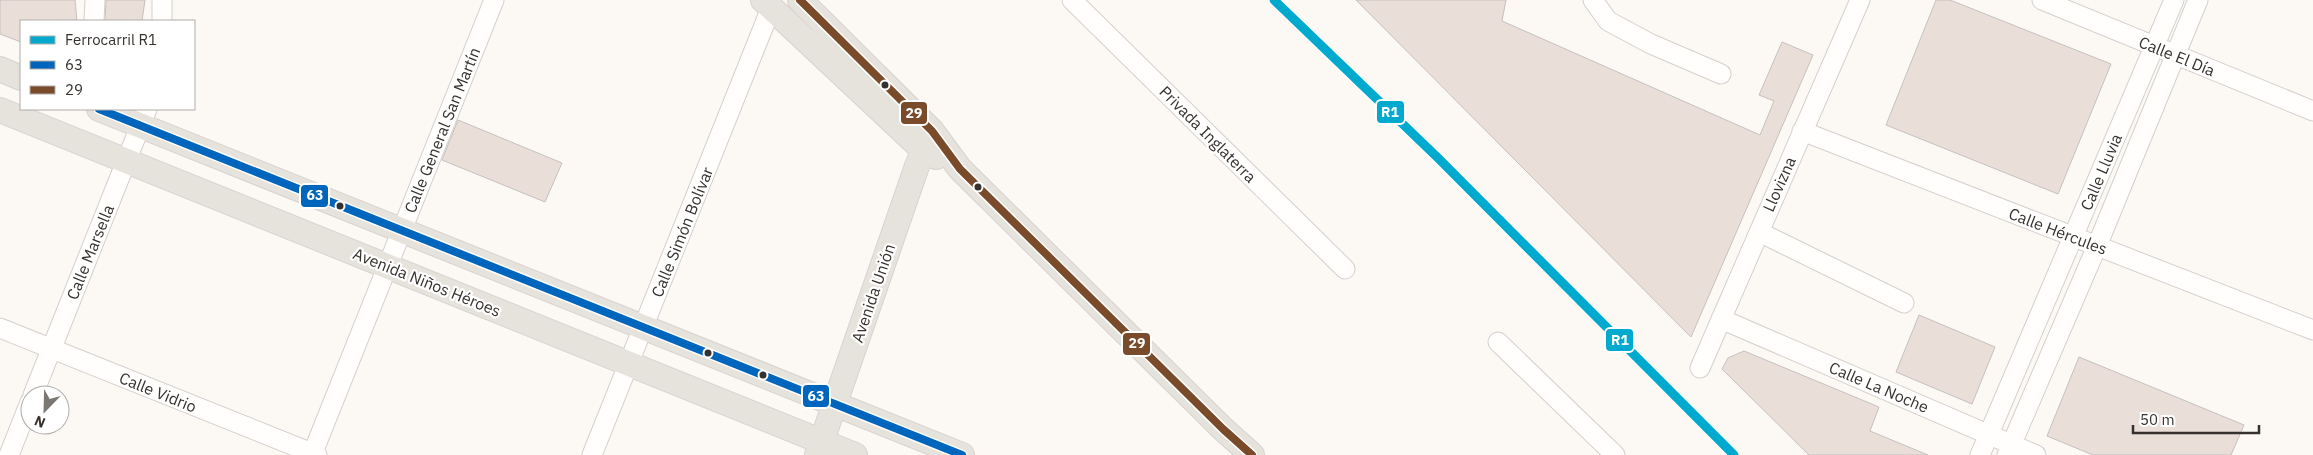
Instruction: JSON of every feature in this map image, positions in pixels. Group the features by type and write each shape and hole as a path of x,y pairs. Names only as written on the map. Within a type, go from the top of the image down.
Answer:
{"main road":[{"path":"800,0 828,28 928,141"},
{"path":"821,0 828,28"},
{"path":"767,4 960,169 1223,429 1252,455"},
{"path":"0,69 20,78"},
{"name":"Avenida Niños Héroes","path":"0,110 629,364 819,448 855,455"},
{"path":"105,110 144,117 402,230 962,455"},
{"name":"Avenida Unión","path":"819,448 928,141"},
{"path":"1223,429 1245,455"}],"street":[{"path":"94,20 95,0"},
{"path":"162,0 162,20"},
{"name":"Calle General San Martín","path":"314,455 494,0"},
{"name":"Privada Inglaterra","path":"1072,0 1345,269"},
{"path":"1592,0 1608,21 1651,44 1721,74"},
{"name":"Llovizna","path":"1700,368 1860,0"},
{"name":"Calle El Día","path":"2042,0 2313,110"},
{"name":"Calle Lluvia","path":"1980,455 2174,0"},
{"name":"Calle Lluvia","path":"2009,450 2097,246 2198,0"},
{"name":"Calle Simón Bolívar","path":"592,455 644,326 767,4"},
{"name":"Calle Marsella","path":"37,385 144,117"},
{"name":"Calle Hércules","path":"1802,131 2313,330"},
{"path":"1758,232 1904,303"},
{"name":"Calle La Noche","path":"1721,319 1989,435 2009,450 2036,455"},
{"name":"Calle Vidrio","path":"0,328 314,455"},
{"path":"1498,342 1615,455"},
{"path":"9,455 20,427"}],"building":[{"path":"0,0 75,0 77,20 20,20 20,42 0,34"},
{"path":"106,0 145,0 142,20 105,20"},
{"path":"1356,0 1506,0 1502,21 1760,135 1774,101 1759,95 1782,42 1813,55 1691,337"},
{"path":"1936,0 1950,0 2111,64 2058,194 1886,125"},
{"path":"458,120 562,163 545,202 442,160"},
{"path":"1919,315 1995,347 1972,404 1896,372"},
{"path":"1744,351 1879,407 1870,431 1928,455 1809,455 1722,369 1728,358"},
{"path":"2079,357 2244,425 2231,455 2093,455 2047,436"}],"rail line":[{"name":"R1","path":"1274,0 1438,158 1734,455"}],"transit line":[{"name":"29","path":"800,0 932,131 960,169 1223,429 1252,455"},
{"name":"63","path":"101,110 962,455"}]}
